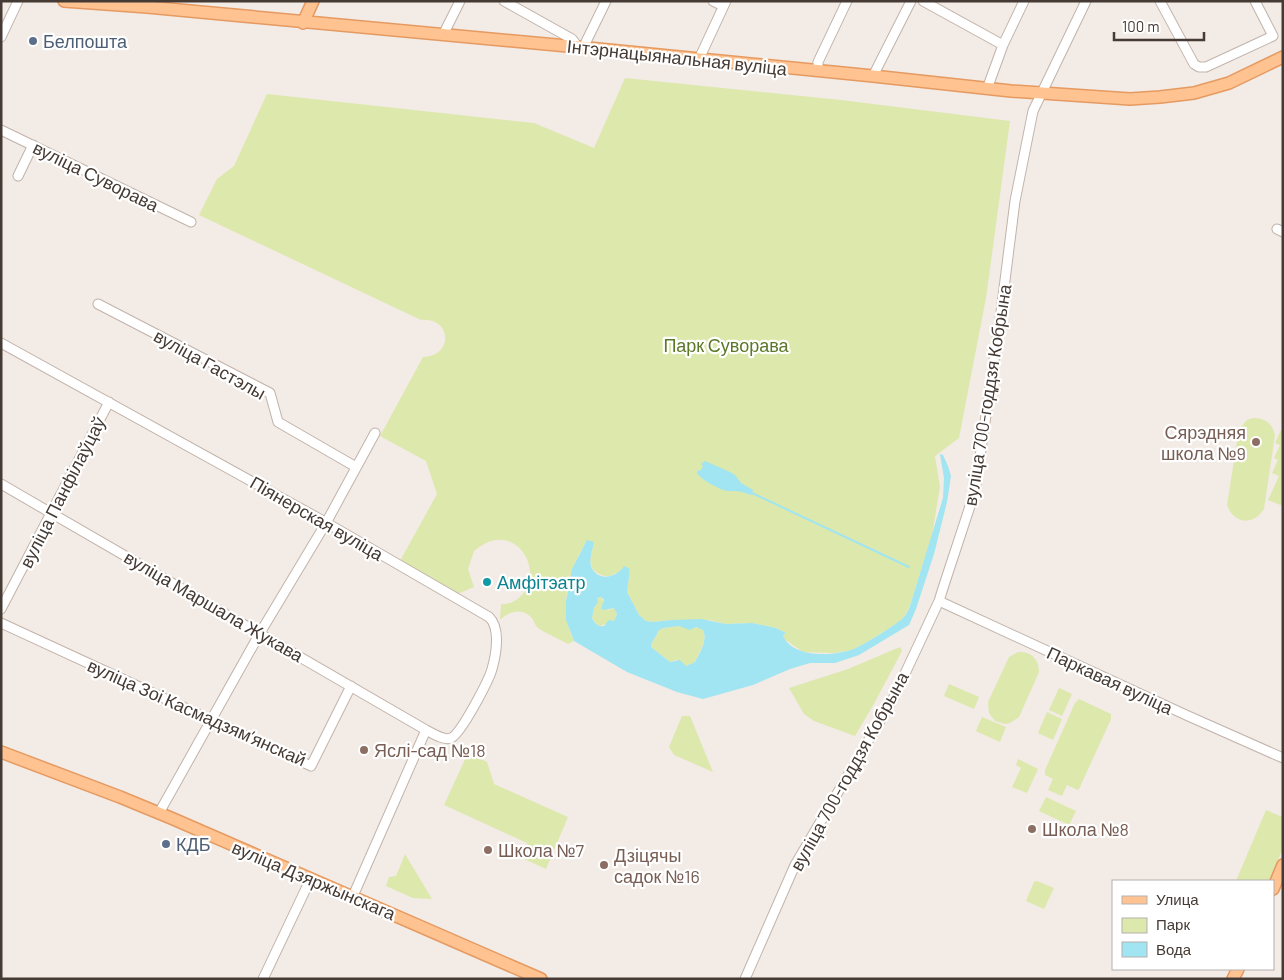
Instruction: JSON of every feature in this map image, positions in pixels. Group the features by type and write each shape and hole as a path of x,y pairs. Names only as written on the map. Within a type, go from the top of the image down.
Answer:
{"main road":[{"name":"Інтэрнацыянальная вуліца","path":"64,1 177,6 304,23 580,47 1041,93 1130,99 1194,93 1229,83 1283,57"},
{"path":"304,23 313,1"},
{"name":"вуліца Дзяржынскага","path":"1,752 159,813 542,979"},
{"path":"1274,887 1283,865"}],"street":[{"path":"1,37 18,1"},
{"path":"443,35 460,1"},
{"path":"504,1 572,39 580,47 606,1"},
{"path":"698,60 725,4 713,1"},
{"path":"818,70 818,62 847,1"},
{"path":"873,76 911,1"},
{"path":"923,1 1003,45"},
{"path":"987,88 1003,45 1024,1"},
{"name":"вуліца 700-годдзя Кобрына","path":"745,979 795,865 894,698 939,601 975,491 1015,201 1033,111 1086,1"},
{"path":"1160,1 1194,64 1199,67 1214,65 1274,36 1255,1"},
{"name":"вуліца Суворава","path":"1,130 191,222"},
{"path":"18,176 33,145"},
{"name":"вуліца Гастэлы","path":"98,304 270,393 278,422 356,467"},
{"name":"Піянерская вуліца","path":"1,343 326,523 493,621 496,636 492,670 462,727 450,739 444,739 426,730"},
{"name":"вуліца Панфілаўцаў","path":"1,609 109,402"},
{"path":"159,813 260,633 326,523 375,433"},
{"name":"вуліца Маршала Жукава","path":"1,484 426,730"},
{"name":"Паркавая вуліца","path":"939,601 1283,758"},
{"name":"вуліца Зоі Касмадзямʼянскай","path":"1,623 311,766 351,686"},
{"path":"353,896 426,730"},
{"path":"263,979 311,878"}],"green space":[{"name":"Парк Суворава","path":"625,78 841,100 1010,121 986,298 959,438 935,456 940,487 932,535 909,608 904,617 899,622 852,650 834,653 803,652 784,639 783,636 786,633 776,628 752,623 726,624 709,620 646,621 639,615 627,592 630,569 608,576 593,570 590,561 594,542 587,541 580,552 570,577 566,603 569,628 574,641 568,644 539,629 531,617 523,612 511,613 500,620 501,604 509,604 516,600 525,591 529,581 530,570 527,559 513,543 503,540 491,541 474,551 468,569 474,587 457,594 400,561 437,494 426,461 380,436 423,357 433,355 444,344 443,330 439,324 421,320 199,215 217,179 234,166 267,94 534,123 594,148"},
{"path":"1253,418 1267,422 1272,427 1275,435 1264,509 1255,518 1244,520 1234,516 1227,505 1239,429 1247,420"},
{"path":"1281,430 1283,431 1283,506 1268,500 1279,476 1272,473 1278,460 1274,458 1280,445 1275,443"},
{"path":"601,597 608,610 614,608 617,614 614,621 600,626 592,618 597,598"},
{"path":"679,626 696,627 703,630 704,634 702,646 695,662 686,666 676,660 670,662 651,647 658,631 663,628"},
{"path":"900,647 902,651 855,736 814,721 804,714 789,688 848,669"},
{"path":"1018,652 1030,654 1038,663 1039,672 1019,717 1005,724 995,721 989,713 988,702 1009,657"},
{"path":"949,684 979,697 974,709 944,696"},
{"path":"1059,688 1072,694 1062,716 1049,710"},
{"path":"1079,699 1111,714 1111,719 1080,787 1078,790 1067,785 1062,796 1048,790 1053,779 1045,775 1045,770 1075,703"},
{"path":"1047,712 1062,719 1053,740 1038,733"},
{"path":"682,716 690,716 713,772 674,755 669,747"},
{"path":"982,717 1006,727 1000,742 976,731"},
{"path":"468,753 487,762 494,784 568,817 546,869 524,859 527,843 444,805"},
{"path":"1018,759 1038,769 1027,793 1012,787 1021,768 1016,765"},
{"path":"1046,797 1076,811 1069,825 1039,811"},
{"path":"1266,810 1283,817 1283,848 1269,880 1236,880"},
{"path":"405,854 432,899 413,898 386,886 389,877 396,876"},
{"path":"1037,881 1054,888 1044,909 1026,901 1034,882"}],"water":[{"path":"940,454 943,455 951,476 947,502 934,554 909,625 859,655 835,663 810,663 790,669 753,685 703,699 677,692 627,672 574,641 566,620 566,601 572,569 587,540 594,542 590,563 596,574 605,577 618,573 624,566 630,569 627,592 639,615 646,621 701,619 726,624 752,623 776,628 786,633 783,636 788,643 796,649 805,652 826,654 854,649 899,621 909,609 943,498 944,478","holes":["601,597 604,600 601,608 603,610 614,608 617,614 614,621 609,620 604,626 598,625 592,618 594,608 598,602 597,598","679,626 690,630 696,627 703,630 705,638 695,662 686,666 680,660 670,662 651,647 658,631 663,628"]},
{"path":"705,461 735,475 741,483 753,490 751,495 716,487 702,478 697,473 703,466 701,464"}],"waterway":[{"path":"752,493 909,567"}],"place":[{"name":"Белпошта","path":"33,41"},
{"name":"Сярэдняя школа №9","path":"1256,442"},
{"name":"Амфітэатр","path":"487,582"},
{"name":"Яслі-сад №18","path":"364,750"},
{"name":"Школа №8","path":"1032,829"},
{"name":"КДБ","path":"166,844"},
{"name":"Школа №7","path":"488,850"},
{"name":"Дзіцячы садок №16","path":"604,865"}]}
